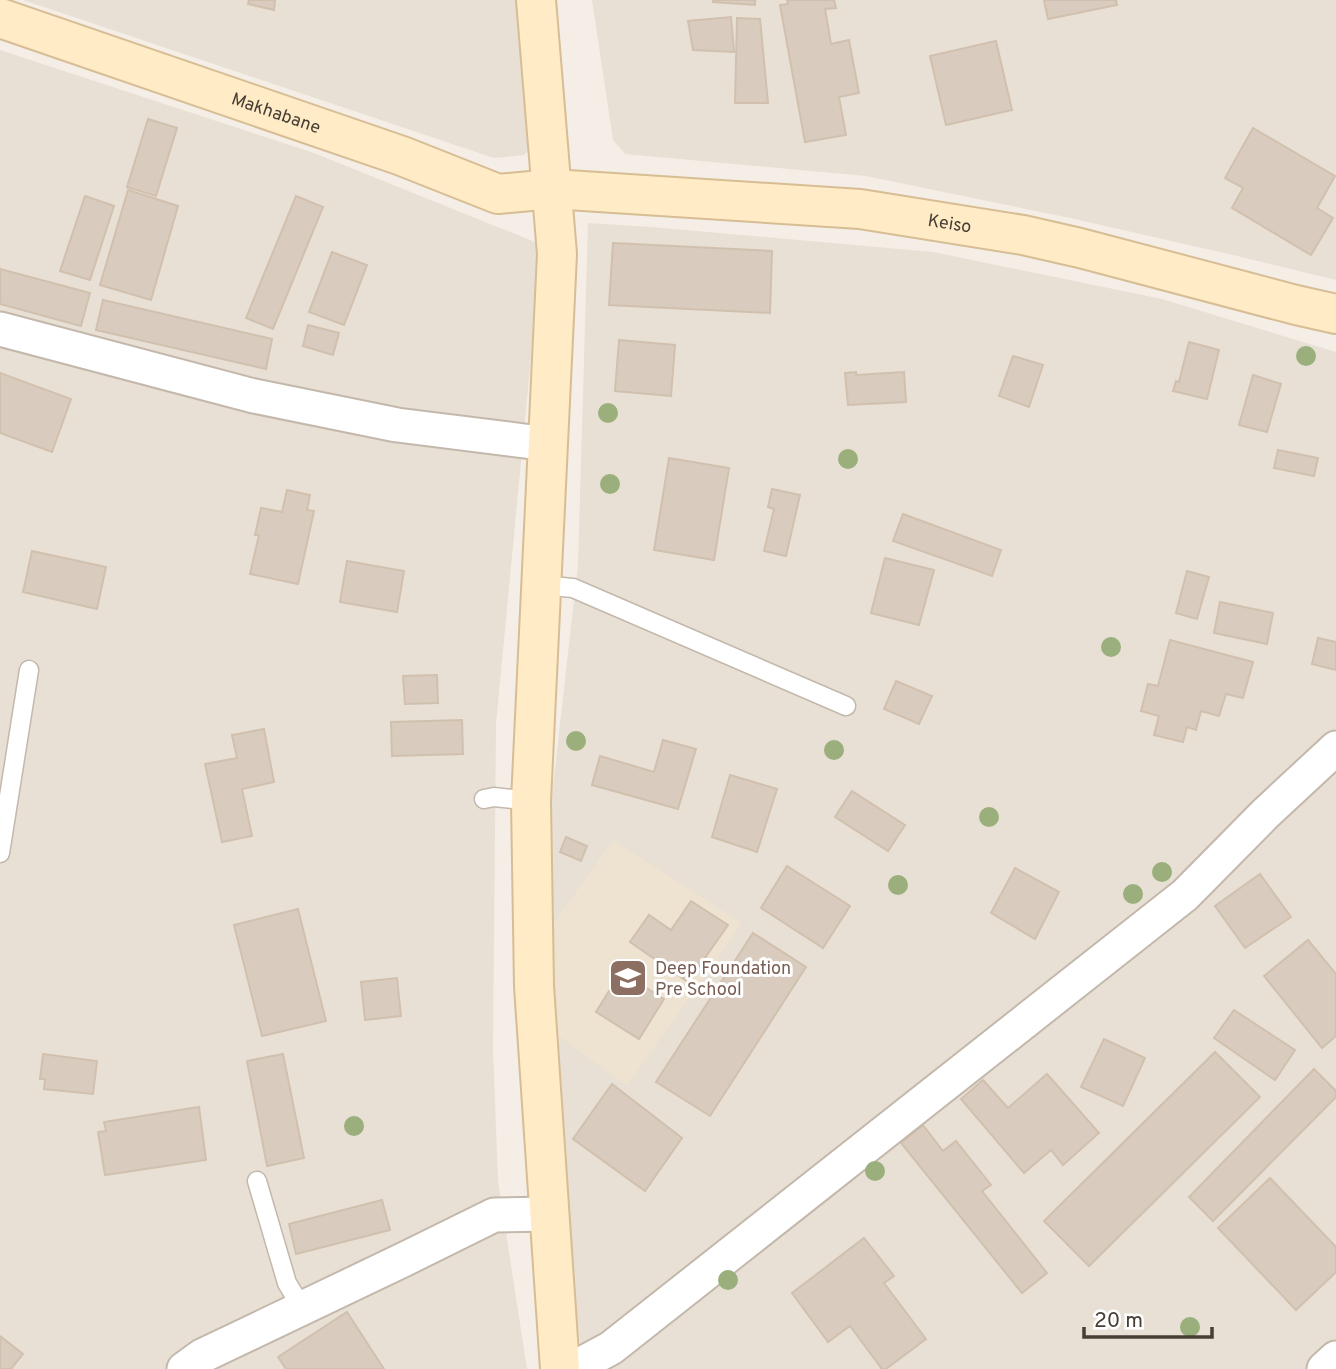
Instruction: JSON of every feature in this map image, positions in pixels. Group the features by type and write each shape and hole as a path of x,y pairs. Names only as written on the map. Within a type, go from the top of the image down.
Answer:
{"main road":[{"path":"536,0 557,254 531,801 534,986 560,1369"},
{"name":"Makhabane","path":"0,18 402,156 498,194 552,189"},
{"name":"Keiso","path":"552,189 860,209 1034,238 1094,251 1296,306 1336,314"}],"street":[{"path":"0,329 267,399 397,425 548,444"},
{"path":"572,1369 611,1348 1185,895 1265,814 1336,748"},
{"path":"184,1369 202,1356 494,1215 550,1214"},
{"path":"1324,1369 1336,1358"}],"lane":[{"path":"540,585 573,588 846,706"},
{"path":"0,853 29,670"},
{"path":"484,799 494,797 531,801"},
{"path":"257,1181 287,1283 302,1308"}],"shaded area":[{"path":"23,0 516,0 536,143 524,155 494,158"},
{"path":"592,0 1336,0 1336,280 1070,218 866,176 625,154 613,140"},
{"path":"0,50 314,153 540,244 496,724 493,1049 498,1181 527,1369 0,1369"},
{"path":"588,223 933,252 1162,299 1336,352 1336,1369 583,1369 553,1112 551,805 578,564"},
{"name":"Deep Foundation Pre School","path":"613,840 742,923 627,1086 553,1032 553,924"}],"building":[{"path":"249,0 275,0 274,10 248,4"},
{"path":"755,0 755,5 713,2"},
{"path":"787,0 834,0 836,8 825,9 831,44 849,40 859,93 839,97 846,135 805,142 780,5 788,4"},
{"path":"1044,0 1116,0 1117,5 1048,19"},
{"path":"731,17 734,52 693,50 688,21"},
{"path":"737,18 760,19 768,103 735,103"},
{"path":"996,41 1012,110 946,125 930,56"},
{"path":"148,119 177,128 156,196 127,187"},
{"path":"1253,128 1335,176 1317,208 1333,218 1311,255 1232,208 1243,188 1225,178"},
{"path":"128,190 178,206 151,300 100,285"},
{"path":"85,196 114,206 90,280 60,271"},
{"path":"296,196 323,207 273,329 246,318"},
{"path":"613,243 772,251 770,313 609,305"},
{"path":"332,252 367,265 344,325 309,312"},
{"path":"0,269 90,293 81,326 0,304"},
{"path":"103,300 272,339 266,369 96,330"},
{"path":"308,325 339,333 333,355 303,346"},
{"path":"619,340 675,345 671,396 615,391"},
{"path":"1189,342 1219,350 1207,399 1173,391 1176,381 1179,382"},
{"path":"1013,356 1043,365 1029,407 999,396"},
{"path":"856,372 856,375 904,372 906,402 848,405 845,373"},
{"path":"0,373 71,399 52,452 0,433"},
{"path":"1253,375 1281,384 1267,432 1239,425"},
{"path":"1278,450 1318,458 1314,476 1274,468"},
{"path":"669,458 729,468 714,560 654,550"},
{"path":"772,489 800,495 786,556 764,551 774,509 768,507"},
{"path":"287,490 310,495 307,510 314,511 298,584 250,574 259,535 255,535 261,508 282,512"},
{"path":"903,514 1001,550 992,576 893,541"},
{"path":"32,551 106,567 97,609 23,592"},
{"path":"885,558 934,570 919,625 871,613"},
{"path":"347,561 404,571 397,612 340,602"},
{"path":"1187,571 1209,577 1197,619 1176,613"},
{"path":"1220,602 1273,613 1267,644 1214,633"},
{"path":"1318,638 1336,642 1336,670 1312,664"},
{"path":"1170,640 1253,662 1243,698 1226,694 1219,716 1201,711 1196,730 1187,727 1183,742 1154,735 1159,716 1141,711 1148,684 1158,686"},
{"path":"437,675 438,703 405,704 403,676"},
{"path":"896,681 932,696 919,724 884,709"},
{"path":"462,720 463,754 392,756 391,722"},
{"path":"264,729 274,782 242,789 252,836 222,842 205,764 237,758 232,735"},
{"path":"663,740 696,749 678,809 592,785 600,756 654,772"},
{"path":"730,775 777,789 757,852 712,837"},
{"path":"852,791 905,825 888,851 835,817"},
{"path":"566,837 587,846 581,861 560,852"},
{"path":"787,866 850,906 823,948 761,908"},
{"path":"1015,868 1059,892 1035,939 991,913"},
{"path":"1260,874 1291,917 1245,948 1215,906"},
{"path":"691,901 728,925 688,982 630,942 649,915 671,930"},
{"path":"298,909 326,1021 262,1036 234,925"},
{"path":"753,933 806,967 710,1116 656,1082"},
{"path":"1308,940 1336,974 1336,1036 1322,1048 1264,976"},
{"path":"621,972 664,999 639,1039 596,1012"},
{"path":"397,978 401,1016 365,1020 361,982"},
{"path":"1234,1010 1295,1050 1275,1080 1214,1038"},
{"path":"1104,1039 1145,1058 1123,1106 1081,1087"},
{"path":"1215,1052 1260,1097 1089,1266 1044,1221"},
{"path":"43,1054 97,1061 93,1094 44,1089 45,1079 40,1079"},
{"path":"283,1054 304,1158 267,1166 247,1061"},
{"path":"1314,1069 1336,1091 1336,1097 1213,1221 1189,1197"},
{"path":"1047,1074 1099,1133 1063,1165 1051,1150 1024,1173 961,1099 983,1080 1008,1108"},
{"path":"612,1084 682,1138 645,1191 573,1139"},
{"path":"199,1107 206,1160 105,1175 98,1132 106,1131 104,1122"},
{"path":"923,1125 943,1151 956,1141 991,1185 982,1191 1047,1273 1022,1293 901,1143"},
{"path":"1270,1178 1336,1247 1336,1272 1296,1310 1218,1228"},
{"path":"382,1200 390,1230 296,1254 289,1224"},
{"path":"864,1238 894,1276 884,1283 926,1339 886,1369 882,1369 850,1326 828,1342 792,1293"},
{"path":"347,1312 384,1369 286,1369 278,1357"},
{"path":"0,1336 23,1354 11,1369 0,1369"}],"place":[{"name":"Deep Foundation Pre School","path":"628,978"}]}
